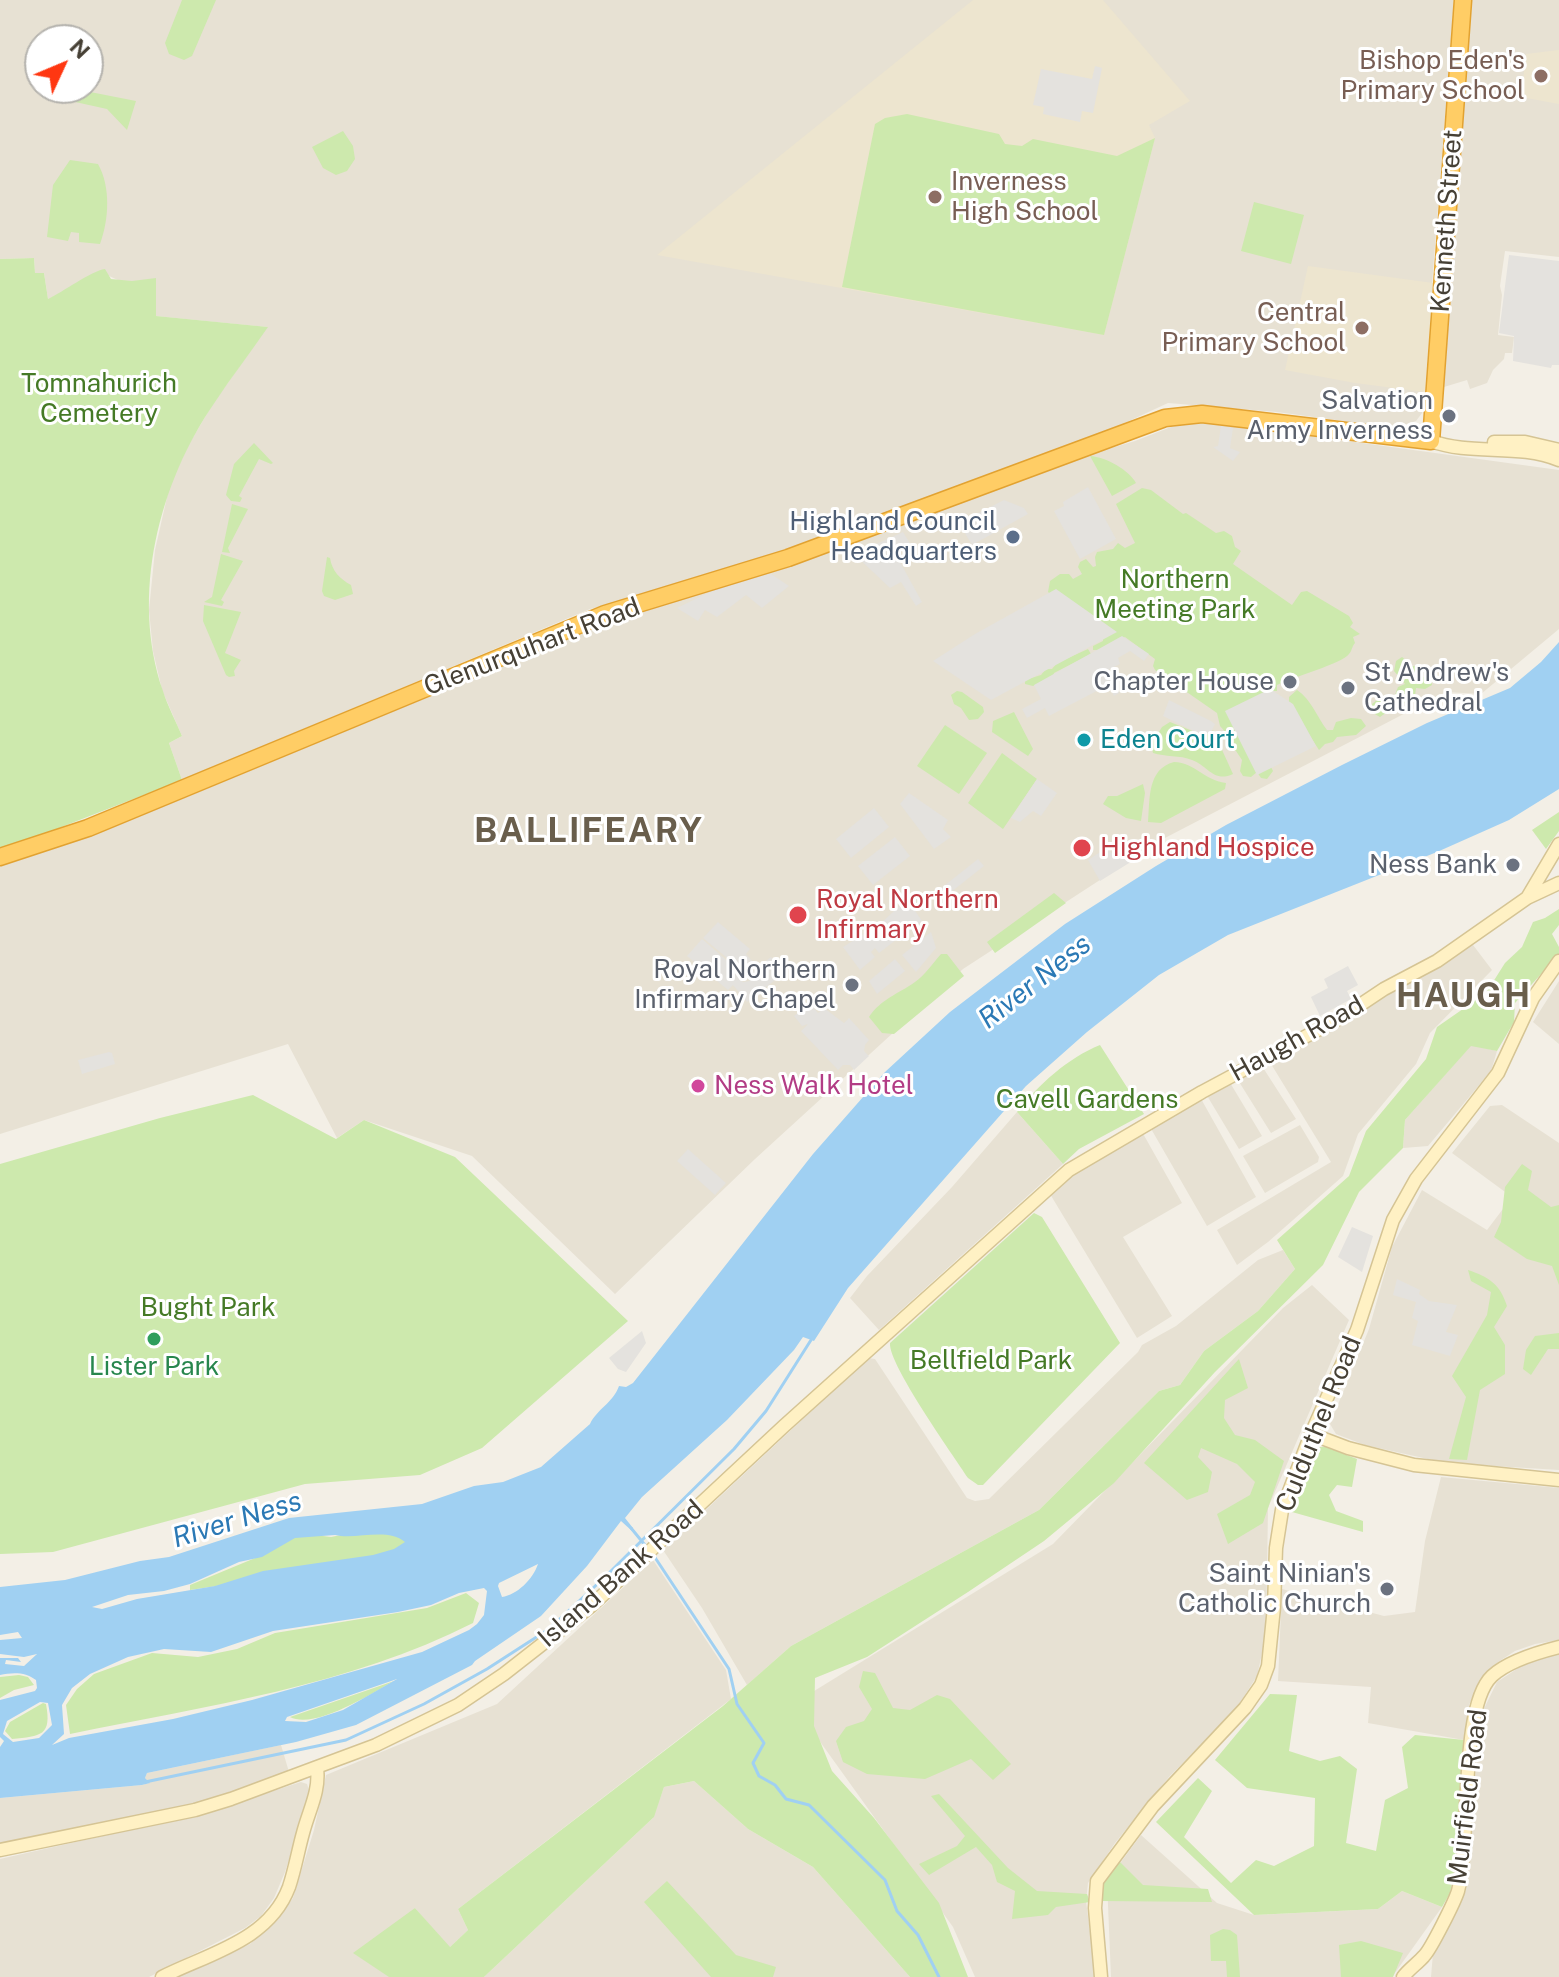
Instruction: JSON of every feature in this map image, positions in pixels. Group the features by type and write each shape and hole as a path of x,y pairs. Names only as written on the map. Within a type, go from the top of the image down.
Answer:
{"highway":[{"name":"Kenneth Street","path":"1431,441 1463,0"},
{"name":"Glenurquhart Road","path":"0,857 88,828 605,614 788,558 1161,419 1202,414 1431,441"}],"main road":[{"path":"1431,441 1449,438 1525,442 1559,456"},
{"path":"1527,898 1559,844"},
{"path":"1527,898 1559,883"},
{"name":"Haugh Road","path":"1145,1125 1437,961 1527,898"},
{"name":"Culduthel Road","path":"1101,1977 1095,1908 1097,1881 1153,1806 1245,1708 1265,1676 1271,1646 1276,1548 1282,1510 1311,1434 1357,1330 1393,1220 1416,1179 1498,1073 1533,998 1559,961"},
{"name":"Island Bank Road","path":"0,1850 195,1810 376,1745 458,1705 504,1674 591,1606 828,1386 1069,1170 1145,1125"},
{"path":"1311,1434 1348,1448 1414,1465 1559,1480"},
{"name":"Muirfield Road","path":"1403,1977 1425,1956 1458,1892 1478,1700 1492,1676 1531,1654 1559,1647"},
{"path":"162,1977 249,1936 279,1904 288,1889 318,1786 317,1768"}],"shaded area":[{"path":"0,0 1454,0 1422,413 1416,421 1395,428 1277,412 1168,403 1114,428 762,558 691,582 590,609 182,780 169,743 182,736 162,690 153,651 149,610 155,550 170,484 189,444 214,402 267,327 155,316 132,281 120,281 107,275 48,299 44,273 35,273 34,258 0,259"},
{"name":"Inverness High School","path":"973,0 1103,0 1190,101 1149,125 1155,138 1104,335 657,255"},
{"path":"1471,0 1559,0 1559,257 1505,251 1498,335 1514,337 1512,353 1505,353 1487,383 1470,389 1467,380 1444,387"},
{"name":"Bishop Eden's Primary School","path":"1559,50 1559,104 1521,97 1526,54"},
{"path":"1095,66 1102,68 1093,113 1082,111 1080,122 1043,114 1044,107 1033,105 1041,69 1092,79"},
{"path":"1509,255 1559,261 1559,365 1552,365 1551,368 1513,361 1514,336 1499,333"},
{"name":"Central Primary School","path":"1308,266 1433,283 1425,392 1285,370"},
{"path":"1202,421 1559,470 1559,629 1481,694 1446,692 1163,839 963,969 755,1159 615,1294 472,1156 364,1120 337,1138 288,1044 0,1134 0,866 187,797 613,620 811,557 1084,456 1171,427"},
{"path":"1221,426 1233,428 1230,448 1240,452 1233,461 1213,447 1218,446"},
{"path":"1088,487 1116,539 1080,559 1054,511"},
{"path":"1004,500 1024,508 1028,514 972,545 959,523"},
{"path":"903,532 911,545 895,553 922,602 916,606 901,582 890,588 854,554"},
{"path":"764,573 789,586 762,608 746,595 717,617 705,610 698,621 677,608 712,591"},
{"path":"1056,589 1117,632 991,700 933,661 975,634"},
{"path":"1122,636 1149,654 1144,661 1130,651 1118,658 1120,664 1108,670 1119,693 1114,696 1108,685 1049,716 1045,708 1027,718 1022,709 1041,699 1034,685"},
{"path":"1270,689 1293,704 1316,746 1257,775 1225,711"},
{"path":"1169,700 1215,724 1210,734 1200,734 1163,716"},
{"path":"1037,779 1057,793 1041,816 1033,811 1020,822 1011,818"},
{"path":"909,793 948,820 943,829 951,837 934,849 900,804"},
{"path":"874,808 889,827 851,858 836,839"},
{"path":"895,837 910,856 873,885 858,866"},
{"path":"1124,845 1134,860 1100,881 1088,860 1108,847 1111,853"},
{"path":"978,859 984,866 941,900 935,893"},
{"path":"907,899 922,921 906,934 901,928 897,931 901,936 879,953 875,948 871,952 875,957 860,970 843,947 880,924"},
{"path":"718,922 750,949 746,954 753,962 744,972 703,938"},
{"path":"931,932 936,948 916,972 902,955"},
{"path":"702,939 745,976 741,980 743,982 750,981 746,976 771,957 784,973 747,1002 733,985 728,990 687,956"},
{"path":"1470,941 1492,970 1430,1033 1416,1064 1358,1134 1343,1176 1237,1265 1217,1230 1331,1162 1268,1059"},
{"path":"895,959 905,971 877,994 869,981"},
{"path":"1348,966 1358,985 1347,991 1351,999 1320,1016 1311,997 1328,988 1324,979"},
{"path":"1559,981 1559,1044 1533,1022"},
{"path":"810,1003 818,1013 824,1008 844,1023 849,1018 869,1040 864,1051 869,1056 854,1070 850,1065 843,1065 838,1070 801,1031 808,1024 802,1026 794,1016"},
{"path":"1471,1045 1497,1051 1491,1071 1428,1146 1403,1148 1405,1120"},
{"path":"109,1052 115,1064 82,1074 78,1060"},
{"path":"1260,1063 1296,1119 1271,1133 1236,1077"},
{"path":"1229,1081 1262,1136 1239,1149 1206,1094"},
{"path":"1200,1097 1256,1197 1207,1226 1150,1127"},
{"path":"1502,1105 1559,1143 1559,1470 1446,1463 1365,1445 1336,1434 1330,1424 1369,1329 1392,1247 1422,1190 1487,1230 1512,1197 1452,1153 1490,1106"},
{"path":"1017,1112 1063,1164 879,1330 850,1298"},
{"path":"1300,1125 1319,1157 1318,1162 1265,1193 1243,1156"},
{"path":"1141,1130 1182,1203 1123,1237 1172,1316 1137,1338 1050,1194 1079,1169"},
{"path":"688,1149 726,1183 715,1195 677,1161"},
{"path":"1352,1227 1373,1236 1362,1272 1338,1257"},
{"path":"1283,1250 1295,1269 1258,1311 1204,1351 1180,1385 1159,1391 1039,1510 791,1646 747,1685 702,1608 663,1550 868,1358 875,1359 967,1498 975,1501 989,1499 1142,1345 1176,1326 1258,1260"},
{"path":"1397,1279 1420,1290 1419,1294 1429,1301 1457,1305 1446,1332 1458,1335 1450,1356 1412,1345 1418,1321 1412,1318 1416,1302 1393,1295"},
{"path":"1312,1285 1349,1320 1268,1508 1266,1635 1257,1676 1236,1709 1169,1777 1115,1843 1088,1883 1086,1901 1096,1977 975,1977 953,1927 793,1704 1053,1544 1283,1308"},
{"path":"642,1331 646,1343 626,1372 618,1369 609,1358"},
{"path":"1441,1477 1559,1488 1559,1640 1515,1651 1480,1679 1469,1705 1464,1740 1368,1723 1371,1687 1278,1681 1282,1589 1384,1616 1415,1612 1425,1541"},
{"path":"653,1560 726,1670 731,1699 458,1909 468,1930 449,1948 415,1908 389,1977 177,1977 250,1944 278,1919 293,1898 314,1830 326,1775 497,1704"},
{"path":"1559,1652 1559,1977 1431,1977 1433,1953 1466,1890 1480,1717 1497,1682 1526,1663"},
{"path":"281,1745 289,1772 243,1789 201,1802 0,1843 0,1798 142,1785 149,1783 145,1778 147,1773"},
{"path":"694,1781 748,1829 813,1867 910,1977 484,1977 653,1818 664,1787"},
{"path":"301,1782 307,1784 310,1793 285,1872 274,1898 261,1916 245,1928 149,1977 0,1977 0,1859 205,1813"},
{"path":"1141,1835 1217,1903 1254,1915 1378,1909 1402,1891 1442,1907 1392,1977 1111,1977 1107,1881"}],"green space":[{"path":"182,0 216,0 192,56 184,60 169,54 165,43"},
{"path":"104,95 136,101 127,130 107,109 84,104 104,104"},
{"path":"907,114 999,134 1005,144 1022,146 1033,139 1117,156 1155,138 1104,335 842,287 875,124 885,118"},
{"path":"343,131 353,146 355,159 347,171 336,175 323,168 312,147"},
{"path":"70,160 98,164 102,173 107,204 100,244 79,242 79,233 71,232 68,241 47,237 53,185"},
{"path":"1254,202 1304,215 1291,264 1241,251"},
{"name":"Tomnahurich Cemetery","path":"34,258 35,273 44,273 48,299 105,269 111,279 132,281 156,278 156,316 268,327 195,434 165,504 156,541 150,579 149,617 153,654 165,697 182,736 169,743 182,780 0,851 0,259"},
{"path":"254,443 273,463 259,459 239,496 242,498 240,502 231,501 226,495 234,464"},
{"path":"1090,456 1116,465 1136,483 1112,496"},
{"name":"Northern Meeting Park","path":"1142,488 1151,490 1216,533 1224,531 1232,536 1235,547 1241,551 1233,564 1292,605 1301,592 1307,591 1349,616 1353,623 1350,627 1360,634 1353,637 1355,643 1344,658 1277,685 1277,691 1272,691 1273,771 1267,779 1261,778 1257,772 1251,777 1243,776 1240,771 1242,760 1236,751 1230,749 1228,735 1220,726 1217,713 1155,670 1155,659 1125,637 1093,650 1093,646 1103,641 1103,637 1048,592 1050,581 1060,574 1069,574 1073,579 1082,574 1078,567 1080,562 1086,559 1093,567 1096,566 1097,552 1113,549 1118,543 1125,548 1135,543 1116,504"},
{"path":"232,504 248,509 228,548 230,553 222,552"},
{"path":"221,554 243,561 221,600 224,602 222,606 204,602 212,597"},
{"path":"327,557 337,574 351,585 353,594 335,600 324,596"},
{"path":"204,605 241,612 225,653 241,660 234,671 235,676 226,675 203,621"},
{"path":"1088,649 1091,654 1053,676 1033,686 1025,684 1025,680 1041,675 1046,669 1052,669 1057,663"},
{"path":"1402,657 1408,666 1416,666 1423,677 1431,678 1432,685 1425,689 1416,688 1411,701 1390,706 1380,717 1373,713 1372,704 1378,699 1395,695 1398,687 1405,684 1394,671 1396,661"},
{"path":"1297,690 1310,703 1327,730 1333,730 1336,722 1351,718 1361,719 1366,726 1356,735 1337,737 1319,750 1289,703 1289,697"},
{"path":"957,691 983,707 984,712 978,719 969,720 954,704 951,695"},
{"path":"1014,712 1033,749 1028,756 992,732 993,721"},
{"path":"1170,722 1200,734 1210,734 1213,730 1233,774 1216,775 1192,760 1153,753 1151,745 1162,727"},
{"path":"945,725 987,753 959,794 917,766"},
{"path":"1002,753 1037,779 1003,829 968,803"},
{"path":"1174,762 1188,765 1211,779 1226,783 1225,789 1161,823 1148,822 1154,778 1165,766"},
{"path":"1143,784 1145,793 1141,821 1126,818 1103,804 1108,796 1117,796"},
{"path":"1559,812 1559,831 1546,849 1532,830"},
{"path":"1054,893 1066,903 995,953 987,942"},
{"path":"1559,909 1559,925 1552,934 1559,954 1515,1003 1514,1022 1497,1051 1471,1046 1405,1120 1403,1148 1359,1192 1323,1265 1215,1372 1114,1483 1044,1541 968,1592 867,1657 815,1678 814,1726 832,1771 874,1818 939,1903 968,1977 910,1977 813,1867 748,1829 694,1781 664,1787 654,1817 484,1977 389,1977 353,1953 415,1908 450,1947 468,1930 458,1909 723,1706 791,1646 1039,1510 1159,1391 1180,1385 1204,1351 1258,1311 1295,1269 1277,1240 1349,1176 1366,1131 1426,1059 1437,1027 1486,993 1505,963 1522,947 1533,922"},
{"path":"941,954 947,954 964,976 894,1034 882,1033 869,1017 884,1001 919,979"},
{"name":"Cavell Gardens","path":"1100,1045 1144,1114 1079,1149 1063,1164 1017,1112 1055,1073"},
{"name":"Bught Park","path":"253,1095 336,1139 364,1120 455,1157 628,1321 482,1448 420,1475 305,1484 53,1552 0,1554 0,1164"},
{"path":"1522,1164 1532,1171 1528,1190 1551,1207 1559,1205 1559,1285 1552,1266 1527,1259 1494,1237 1501,1222 1505,1187"},
{"name":"Bellfield Park","path":"1034,1213 1042,1217 1120,1343 983,1485 978,1485 968,1478 923,1410 899,1370 890,1343"},
{"path":"1468,1270 1493,1282 1507,1306 1494,1327 1505,1345 1505,1374 1480,1390 1467,1460 1449,1459 1466,1397 1452,1376 1487,1315 1491,1292 1471,1281"},
{"path":"1559,1333 1559,1349 1548,1349 1531,1375 1523,1369 1526,1350 1535,1336"},
{"path":"1239,1359 1248,1388 1225,1400 1224,1418 1235,1435 1255,1440 1284,1461 1263,1523 1228,1544 1217,1514 1250,1495 1255,1482 1237,1464 1201,1448 1198,1457 1212,1472 1208,1492 1187,1500 1144,1463"},
{"path":"1317,1447 1326,1447 1357,1459 1352,1487 1337,1485 1329,1495 1336,1511 1363,1521 1363,1532 1292,1512 1300,1479"},
{"path":"401,1533 407,1544 392,1556 337,1568 190,1590 190,1585 260,1556 281,1540 307,1534 331,1537"},
{"path":"466,1593 479,1603 473,1623 377,1663 276,1692 70,1734 66,1705 77,1689 94,1674 152,1653 198,1657 237,1649 275,1633 427,1608"},
{"path":"863,1671 875,1673 893,1708 910,1710 937,1695 950,1699 1011,1764 993,1780 971,1759 925,1779 867,1774 843,1762 836,1741 846,1727 864,1721 872,1709 859,1687"},
{"path":"0,1677 28,1677 34,1685 14,1690 0,1698"},
{"path":"394,1681 327,1715 300,1720 290,1717"},
{"path":"1270,1694 1297,1695 1289,1751 1320,1761 1340,1756 1357,1769 1346,1843 1376,1851 1385,1800 1408,1788 1402,1747 1415,1735 1464,1740 1454,1874 1450,1893 1442,1907 1402,1891 1378,1909 1254,1915 1156,1822 1198,1778 1212,1791 1184,1837 1231,1883 1256,1860 1274,1866 1314,1846 1315,1798 1247,1788 1215,1760"},
{"path":"46,1704 46,1728 37,1735 12,1739 5,1731 10,1722"},
{"path":"939,1794 1008,1868 1037,1891 1087,1894 1090,1902 1056,1907 1048,1915 1012,1919 1015,1891 997,1882 992,1865 976,1847 929,1875 919,1864 957,1846 965,1836 931,1796"},
{"path":"1119,1861 1143,1885 1208,1889 1212,1902 1100,1901 1104,1878"},
{"path":"667,1881 736,1955 776,1967 773,1977 711,1977 644,1902"},
{"path":"1223,1929 1237,1935 1240,1977 1227,1977 1226,1961 1211,1961 1210,1935"},
{"path":"1361,1941 1403,1953 1393,1977 1341,1977 1339,1945"}],"water":[{"name":"River Ness","path":"1559,642 1559,789 1509,820 1437,852 1228,935 1159,975 1087,1032 1026,1086 848,1288 814,1341 803,1337 727,1420 642,1497 625,1518 632,1531 621,1521 587,1566 541,1616 472,1665 356,1725 296,1742 147,1773 145,1778 150,1783 142,1785 0,1798 0,1747 4,1741 0,1737 0,1700 37,1688 36,1680 28,1675 0,1675 0,1658 18,1658 21,1662 6,1660 5,1664 24,1666 37,1654 24,1657 0,1654 0,1640 22,1638 18,1632 0,1635 0,1587 65,1580 169,1557 289,1518 422,1504 474,1486 503,1482 541,1467 590,1424 619,1386 626,1387 633,1383 813,1154 885,1072 950,1012 1065,924 1156,866 1226,825 1342,765 1427,723 1510,688","holes":["389,1535 405,1542 373,1555 263,1571 215,1586 137,1599 102,1609 92,1607 128,1595 190,1584 239,1562 262,1557 295,1538","538,1564 528,1581 513,1593 502,1597 499,1583","484,1588 487,1591 484,1615 469,1630 422,1652 252,1700 173,1719 69,1738 52,1745 64,1734 62,1705 72,1688 90,1674 128,1657 164,1649 211,1652 273,1631 398,1612 431,1605 459,1593","397,1679 343,1710 306,1722 285,1721 287,1717","40,1702 48,1703 52,1725 39,1738 13,1742 3,1734 7,1721"]}],"waterway":[{"path":"145,1782 346,1740 424,1704 487,1669 549,1629 734,1449 766,1411 811,1340"},
{"path":"631,1528 649,1550"},
{"path":"654,1556 729,1669 737,1704 764,1743 753,1763 759,1776 775,1785 786,1799 809,1805 885,1880 897,1911 918,1935 939,1977"}],"place":[{"name":"Bishop Eden's Primary School","path":"1541,76"},
{"name":"Inverness High School","path":"935,197"},
{"name":"Central Primary School","path":"1362,328"},
{"name":"Salvation Army Inverness","path":"1449,416"},
{"name":"Highland Council Headquarters","path":"1013,537"},
{"name":"Chapter House","path":"1290,682"},
{"name":"St Andrew's Cathedral","path":"1348,688"},
{"name":"Eden Court","path":"1084,740"},
{"name":"Highland Hospice","path":"1082,848"},
{"name":"Ness Bank","path":"1513,865"},
{"name":"Royal Northern Infirmary","path":"798,915"},
{"name":"Royal Northern Infirmary Chapel","path":"852,985"},
{"name":"Ness Walk Hotel","path":"698,1086"},
{"name":"Lister Park","path":"154,1339"},
{"name":"Saint Ninian's Catholic Church","path":"1387,1589"}],"district":[{"name":"BALLIFEARY","path":"589,832"},
{"name":"HAUGH","path":"1464,997"}]}
